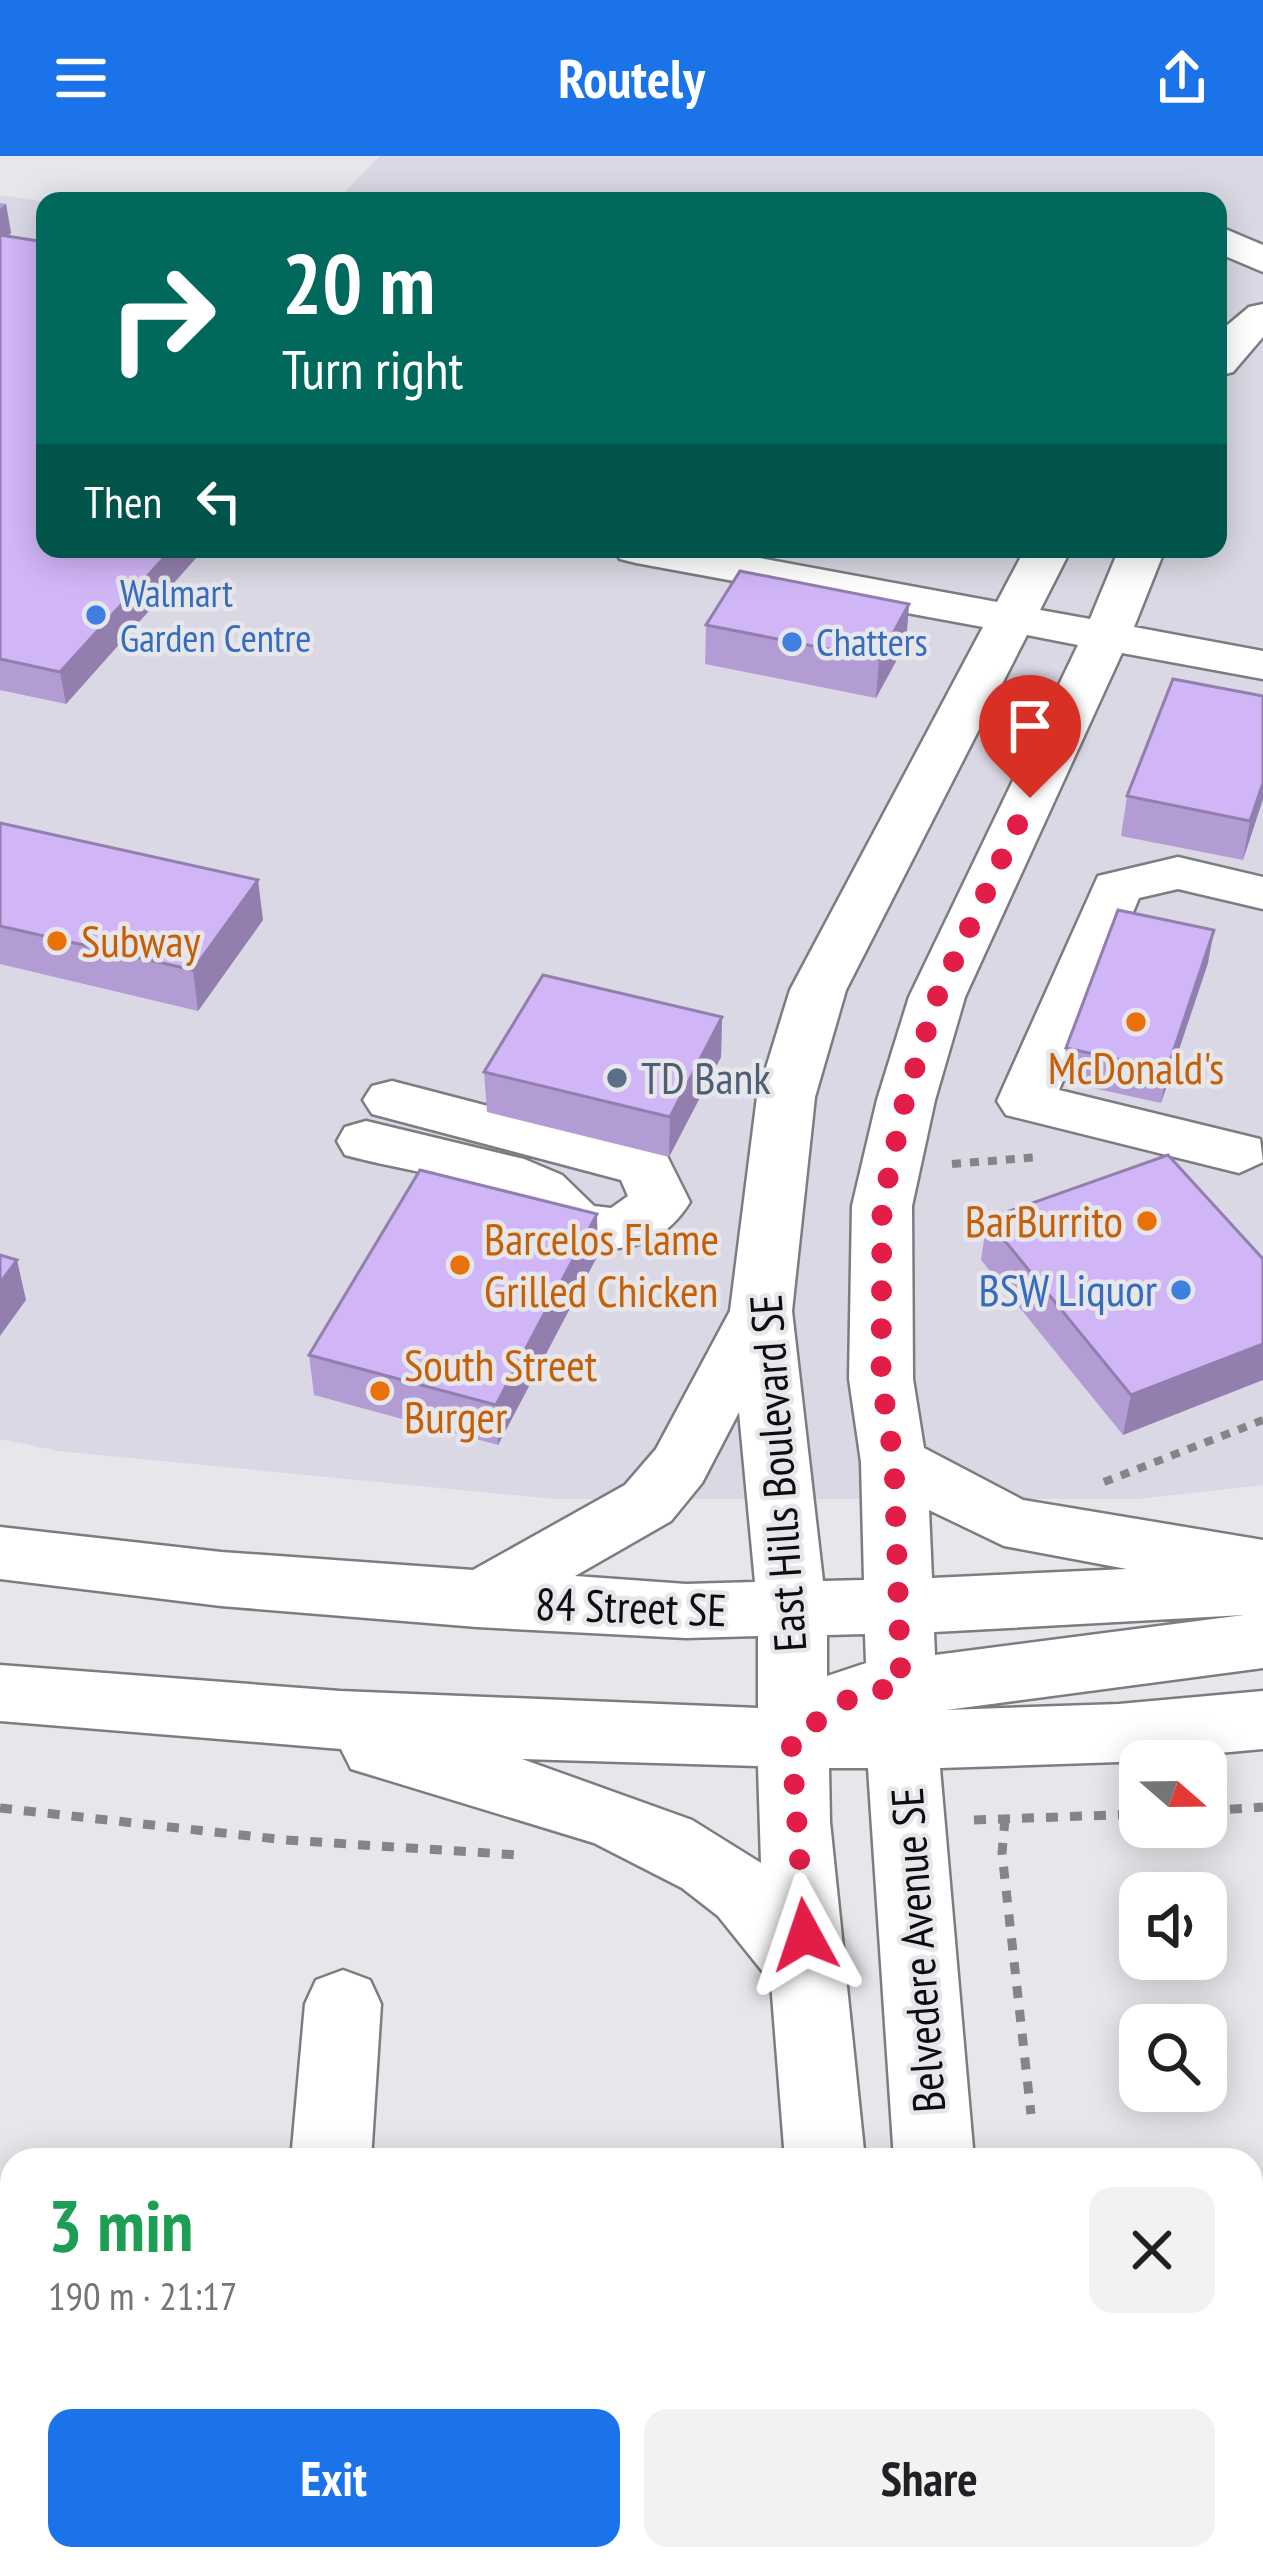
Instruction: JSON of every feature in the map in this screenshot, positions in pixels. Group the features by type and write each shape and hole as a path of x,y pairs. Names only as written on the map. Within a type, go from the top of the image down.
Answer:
{"street":[{"path":"1227,242 1263,260"},
{"path":"1227,301 1241,291 1263,286"},
{"path":"1227,348 1263,316"},
{"path":"695,558 1014,607 1263,636"},
{"path":"815,558 1014,607"},
{"name":"East Hills Boulevard SE","path":"791,1740 791,1612 761,1311 786,1097 818,990 1043,558"},
{"path":"1102,558 1102,619"},
{"path":"902,1713 894,1462 881,1379 882,1206 905,1100 937,997 1102,619 1137,558"},
{"path":"1102,619 1263,665"},
{"path":"1117,887 1178,873 1263,893"},
{"path":"1117,887 1263,915"},
{"path":"1117,887 1026,1102 1239,1153"},
{"path":"477,1600 648,1503 679,1466 761,1311"},
{"path":"894,1462 1004,1520 1263,1564"},
{"name":"84 Street SE","path":"0,1552 221,1579 686,1612 791,1612 1263,1587"},
{"path":"0,1694 277,1719 791,1740 1263,1640"},
{"path":"902,1713 1194,1729 1263,1720"},
{"name":"Belvedere Avenue SE","path":"902,1713 933,2148"},
{"path":"277,1719 572,1806 672,1844 745,1893 808,1973"},
{"path":"791,1740 824,2148"},
{"path":"332,2148 344,2004"}],"path":[{"path":"1097,1485 1263,1420"},
{"path":"1227,1810 1263,1807"},
{"path":"0,1808 286,1840 525,1855"},
{"path":"1031,2114 1002,1852 1005,1820 1119,1815"}],"shaded area":[{"path":"380,156 1263,156 1263,1485 1138,1499 555,1499 58,1451 0,1439 0,195 36,201 36,558 1227,558 1227,192 345,192"}],"building":[{"path":"0,235 36,241 36,558 164,558 60,672 0,659"},
{"path":"740,571 909,604 879,659 706,625"},
{"path":"1173,679 1263,696 1263,783 1250,821 1127,796"},
{"path":"0,823 258,880 193,970 0,926"},
{"name":"McDonald's","path":"1118,910 1214,930 1167,1070 1066,1048"},
{"path":"543,975 722,1017 670,1117 484,1072"},
{"path":"1168,1155 1263,1259 1263,1344 1131,1395 987,1219"},
{"path":"420,1170 597,1214 496,1405 309,1355"},
{"path":"0,1255 17,1260 0,1283"}],"place":[{"name":"Walmart Garden Centre","path":"96,615"},
{"name":"Chatters","path":"792,642"},
{"name":"Subway","path":"57,941"},
{"name":"McDonald's","path":"1136,1022"},
{"name":"TD Bank","path":"617,1078"},
{"name":"BarBurrito","path":"1147,1221"},
{"name":"Barcelos Flame Grilled Chicken","path":"460,1265"},
{"name":"BSW Liquor","path":"1181,1290"},
{"name":"South Street Burger","path":"380,1391"}],"route":[{"path":"805,1935 791,1740 857,1693 901,1687 894,1462 881,1379 882,1206 905,1100 937,997 1030,798"}]}
